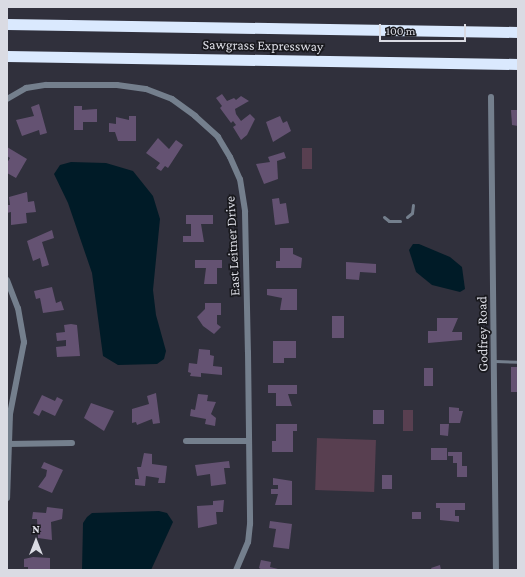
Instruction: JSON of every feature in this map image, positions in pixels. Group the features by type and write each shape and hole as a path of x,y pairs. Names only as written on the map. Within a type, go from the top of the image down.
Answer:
{"highway":[{"name":"Sawgrass Expressway","path":"7,24 518,32"},
{"name":"Sawgrass Expressway","path":"7,56 518,64"}],"street":[{"name":"East Leitner Drive","path":"9,97 26,88 46,85 117,85 146,89 172,99 195,116 218,138 240,179 246,212 250,524 248,542 236,570"},
{"name":"Godfrey Road","path":"491,97 495,361 496,570"},
{"path":"7,280 18,308 24,342 10,414 7,498"},
{"path":"186,441 249,441"},
{"path":"8,444 72,443"}],"lane":[{"path":"407,216 412,214 413,205"},
{"path":"384,217 389,221 400,221"},
{"path":"495,361 518,362"}],"shaded area":[{"path":"302,148 312,148 312,169 302,169"},
{"path":"403,410 413,410 413,431 403,431"},
{"path":"317,438 376,440 374,492 315,490"}],"water":[{"path":"71,162 106,163 133,171 153,196 160,219 153,290 156,315 166,351 164,359 157,364 118,365 103,356 92,273 68,203 54,174 60,165"},
{"path":"413,244 419,244 450,257 462,267 465,289 460,292 432,285 416,272 409,250"},
{"path":"159,511 167,513 173,522 151,570 82,570 83,523 92,513"}],"building":[{"path":"222,94 227,101 234,98 236,100 241,96 249,101 235,109 236,114 241,121 250,114 255,119 247,135 241,140 233,127 236,125 233,121 231,123 220,108 222,106 216,98"},
{"path":"39,104 47,133 40,135 39,130 22,136 16,120 34,116 31,107"},
{"path":"74,106 82,106 82,110 97,109 97,122 83,122 83,130 74,130"},
{"path":"511,110 518,110 518,126 512,125"},
{"path":"129,116 136,116 136,141 118,141 115,132 109,132 109,123 116,124 116,117 129,120"},
{"path":"280,116 283,123 287,121 291,131 273,142 266,122"},
{"path":"158,138 169,149 176,140 183,145 168,168 165,166 161,171 156,168 160,163 146,153"},
{"path":"7,147 27,159 16,178 7,173 7,163 10,158 7,156"},
{"path":"284,152 286,158 277,161 278,179 264,184 256,164 270,162 268,157"},
{"path":"27,192 28,202 34,201 36,212 26,213 27,223 11,225 11,212 7,213 7,205 10,205 9,197"},
{"path":"279,198 280,204 286,203 289,223 275,225 272,199"},
{"path":"186,215 213,215 213,224 201,224 204,242 183,242 183,236 191,236 191,224 186,224"},
{"path":"52,230 54,238 42,242 49,265 42,267 40,258 33,261 27,241"},
{"path":"280,248 293,248 293,254 302,258 301,268 276,268 276,261 280,261"},
{"path":"195,260 222,260 222,268 217,268 217,284 204,284 206,268 195,268"},
{"path":"346,262 376,264 376,273 360,272 359,280 346,279"},
{"path":"52,287 56,303 61,301 64,310 43,313 40,298 36,299 34,291"},
{"path":"267,289 297,289 297,310 280,310 282,298 267,295"},
{"path":"205,303 221,303 221,315 217,315 217,324 221,327 214,334 203,326 197,317 205,309"},
{"path":"332,316 344,316 344,338 332,338"},
{"path":"437,318 458,318 452,332 462,332 462,340 428,343 428,331 437,331"},
{"path":"64,325 77,325 80,356 57,357 56,347 66,346 66,340 57,341 56,333 65,332"},
{"path":"273,341 296,341 296,358 284,358 284,363 273,363"},
{"path":"199,349 210,350 210,355 214,356 213,366 222,367 222,375 201,373 201,377 190,376 191,373 188,372 189,363 197,364"},
{"path":"511,367 518,367 518,392 511,392"},
{"path":"424,368 433,368 433,386 424,386"},
{"path":"268,385 297,385 297,394 288,394 292,406 276,406 276,393 268,393"},
{"path":"156,393 160,423 153,424 152,419 137,425 136,422 132,423 132,409 149,404 147,396"},
{"path":"198,394 208,395 207,401 216,402 211,414 216,418 215,426 205,424 206,419 190,416 191,409 195,410"},
{"path":"42,395 55,401 57,397 63,400 55,416 42,410 39,416 33,413"},
{"path":"91,403 114,411 104,431 84,418"},
{"path":"449,407 459,408 459,411 463,411 460,423 449,423"},
{"path":"373,410 384,410 384,424 373,424"},
{"path":"276,424 297,424 297,431 293,431 293,452 272,452 272,441 276,441"},
{"path":"440,424 449,424 448,436 440,435"},
{"path":"431,448 447,448 447,460 431,460"},
{"path":"448,452 462,452 462,466 467,466 467,477 457,477 457,463 453,463 453,456 448,456"},
{"path":"144,453 152,454 152,464 167,466 165,483 158,483 159,478 146,476 145,486 135,485 135,479 139,479 137,467 141,467"},
{"path":"229,461 230,468 224,468 226,484 211,486 210,474 197,476 195,465"},
{"path":"44,462 63,470 52,493 38,487 46,476 47,470 41,468"},
{"path":"382,475 392,475 392,489 382,489"},
{"path":"273,478 292,481 292,505 275,505 278,494 271,494 271,489 278,489 278,485 273,485"},
{"path":"224,500 223,512 216,512 217,524 198,528 197,506 213,505 213,501"},
{"path":"436,503 465,503 465,510 455,510 455,516 459,516 459,522 440,520 440,508 436,508"},
{"path":"47,507 63,509 62,519 51,522 52,540 38,538 37,519 32,519 33,512 46,513"},
{"path":"412,512 421,512 421,519 412,519"},
{"path":"270,521 292,524 289,549 273,547 276,529 269,528"},
{"path":"33,557 50,558 50,570 28,570 28,567 24,567 24,559"},
{"path":"261,560 271,562 270,567 282,570 262,570 259,568"},
{"path":"440,565 441,570 432,570 431,568"}]}
